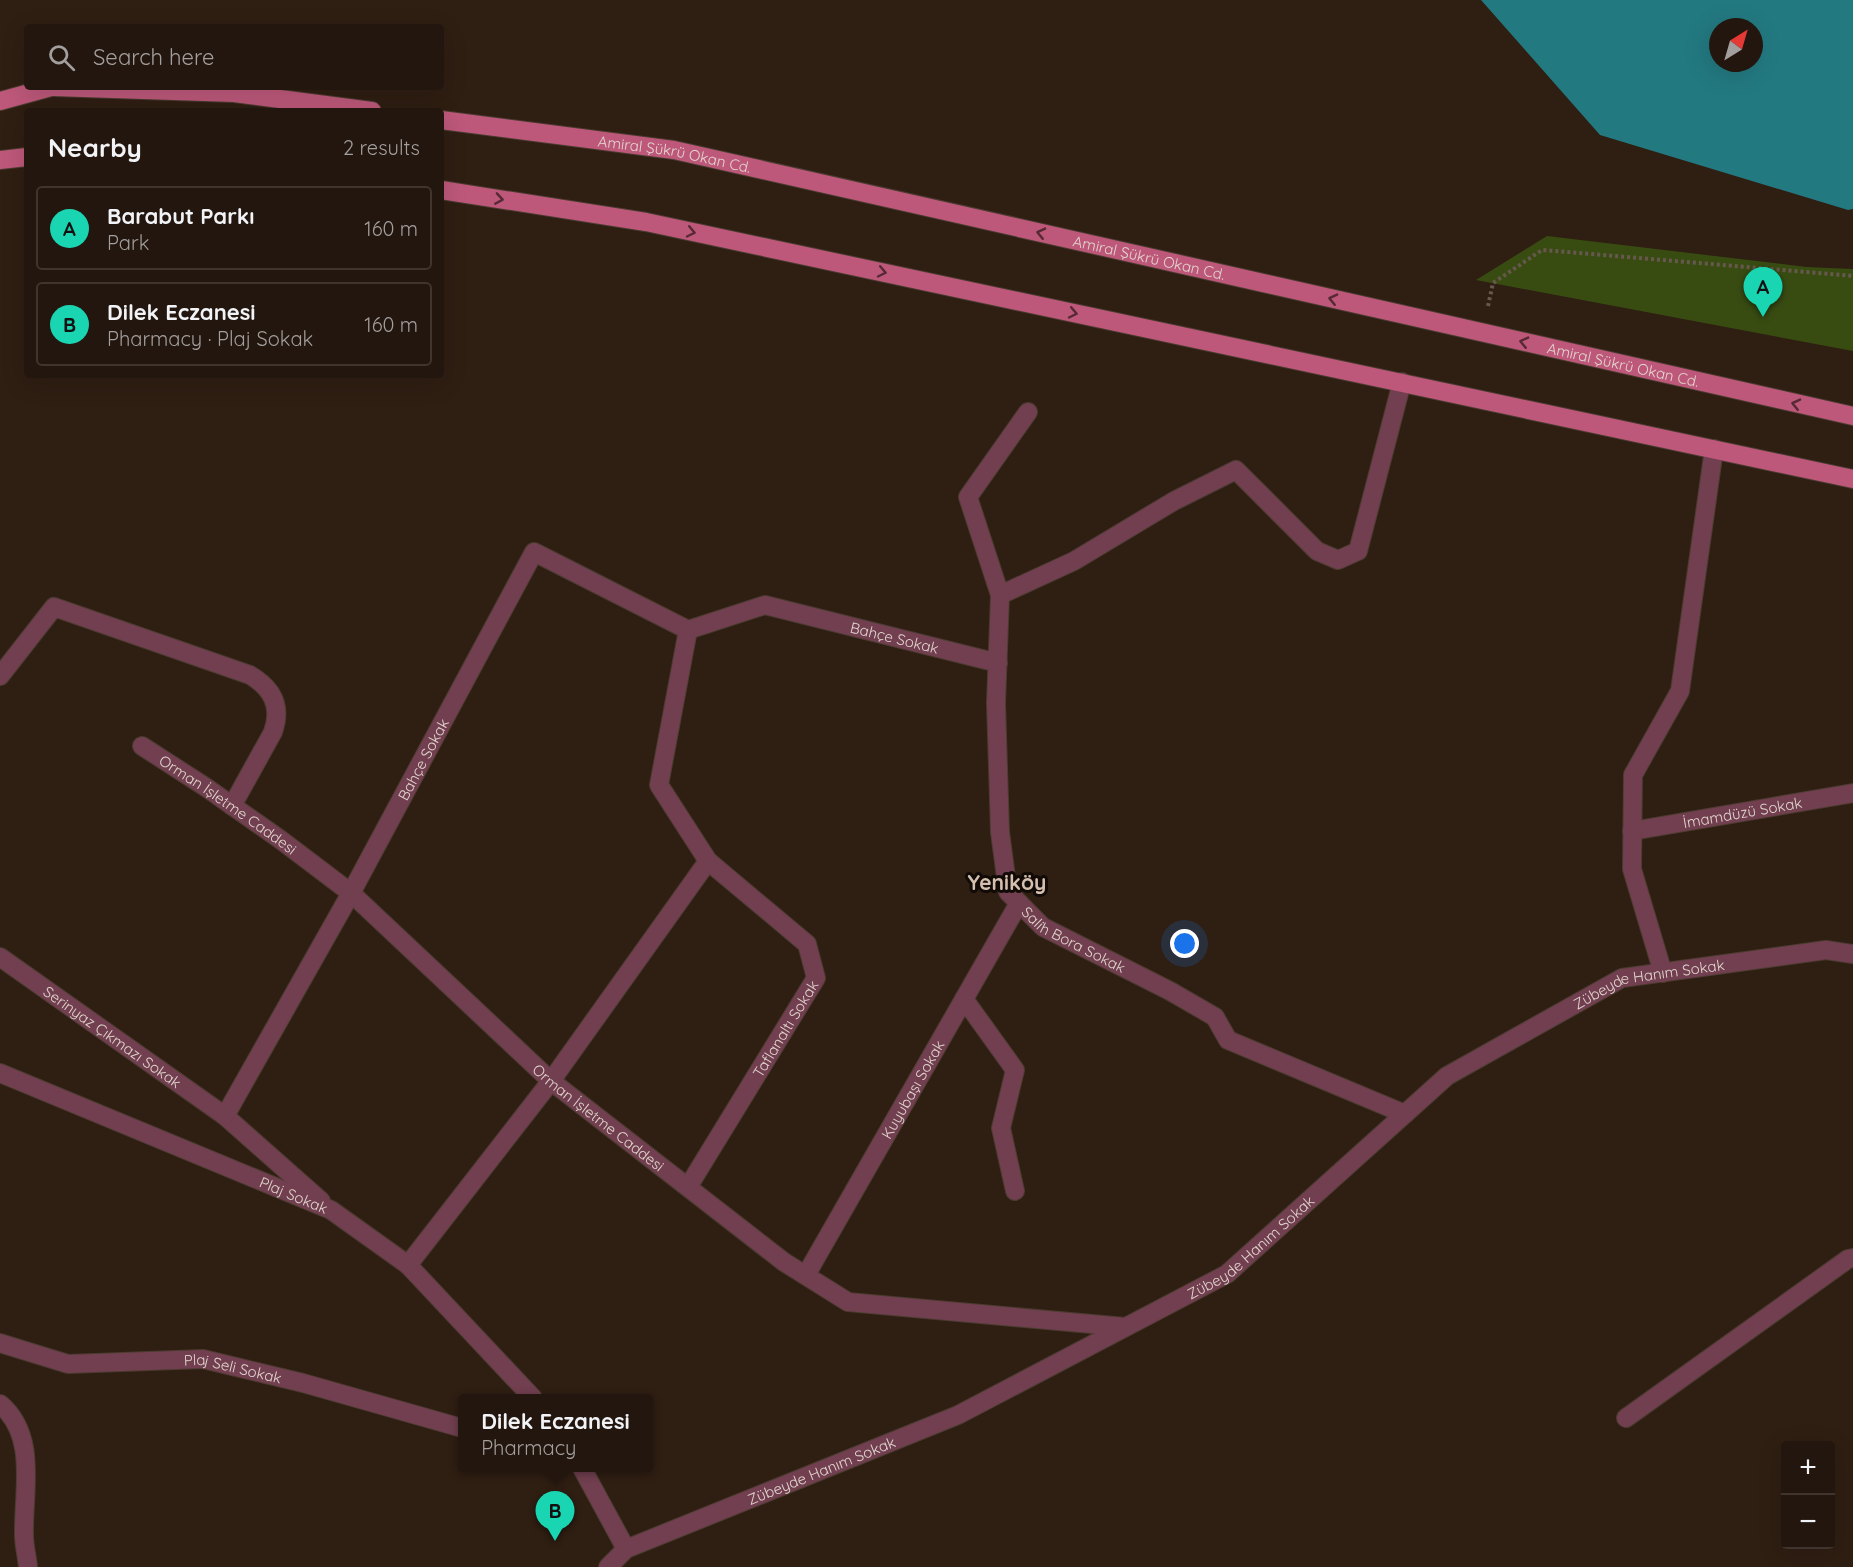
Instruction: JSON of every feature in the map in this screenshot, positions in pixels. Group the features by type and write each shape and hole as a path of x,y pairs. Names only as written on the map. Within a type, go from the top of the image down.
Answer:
{"main road":[{"path":"0,101 41,90"},
{"path":"143,90 234,93 349,108"},
{"name":"Amiral Şükrü Okan Cd.","path":"444,120 674,150 1853,416"},
{"path":"0,160 24,157"},
{"path":"444,190 646,222 1853,479"}],"street":[{"path":"1000,595 1074,561 1174,501 1236,470 1317,550 1338,560 1358,551 1402,382"},
{"name":"Salih Bora Sokak","path":"1028,412 968,497 1000,595 996,703 1000,831 1008,892 1043,927 1170,991 1215,1017 1228,1040 1405,1114"},
{"path":"1663,973 1632,869 1633,775 1680,691 1714,449"},
{"name":"Bahçe Sokak","path":"225,1116 351,893 534,552 688,630 765,605 998,663"},
{"path":"0,676 54,607 250,675 261,682 276,703 276,723 232,806"},
{"path":"408,1265 551,1081 708,861 659,785 688,630"},
{"name":"Orman İşletme Caddesi","path":"142,746 281,840 351,893 551,1081 784,1262 848,1302 1125,1328"},
{"name":"İmamdüzü Sokak","path":"1632,831 1853,793"},
{"name":"Taflanaltı Sokak","path":"688,1187 816,978 807,944 708,861"},
{"name":"Kuyubaşı Sokak","path":"806,1275 1019,903"},
{"name":"Zübeyde Hanım Sokak","path":"626,1549 958,1415 1227,1274 1447,1076 1622,978 1826,950 1853,954"},
{"name":"Serinyaz Çıkmazı Sokak","path":"0,957 225,1116 331,1210"},
{"path":"964,999 1015,1070 1001,1128 1016,1191"},
{"name":"Plaj Sokak","path":"0,1073 331,1210 408,1265 529,1394"},
{"path":"1626,1418 1848,1259 1853,1258"},
{"name":"Plaj Seli Sokak","path":"0,1343 68,1364 203,1359 314,1386 458,1427"},
{"path":"0,1404 15,1418 21,1434 27,1483 24,1535 28,1567"},
{"path":"584,1472 626,1549 608,1567"}],"path":[{"path":"1481,333 1493,283 1542,250 1853,276"}],"green space":[{"path":"1547,236 1807,267 1853,269 1853,351 1476,280"}],"water":[{"path":"1481,0 1853,0 1853,209 1848,210 1600,135"}],"place":[{"name":"Barabut Parkı","path":"1763,317"},
{"name":"Dilek Eczanesi","path":"555,1541"}],"district":[{"name":"Yeniköy","path":"1007,882"}]}
